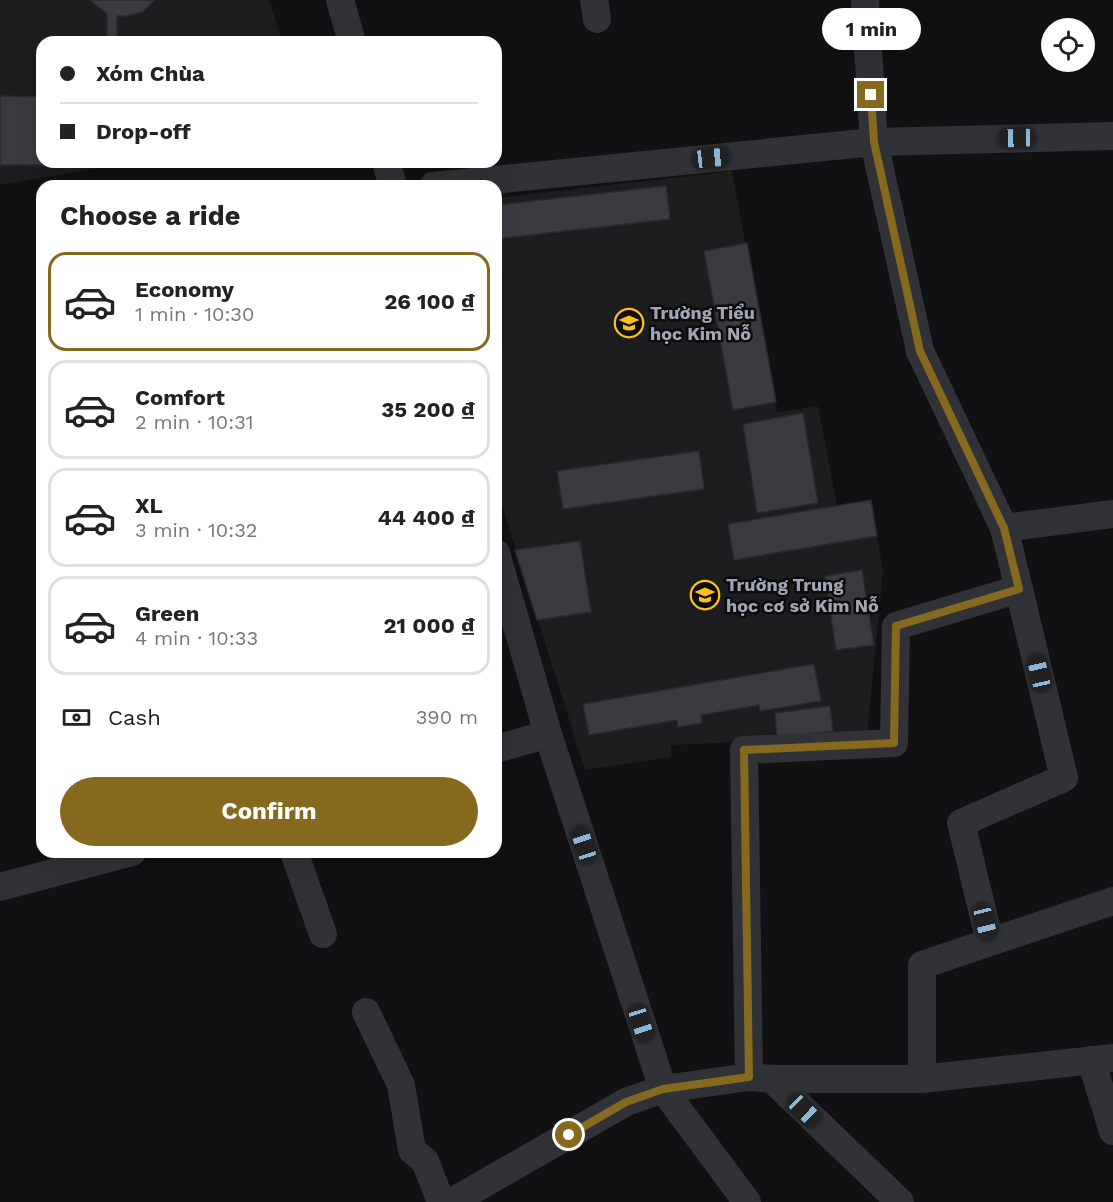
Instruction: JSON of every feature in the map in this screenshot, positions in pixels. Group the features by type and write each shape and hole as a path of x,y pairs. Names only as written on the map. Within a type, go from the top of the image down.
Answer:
{"street":[{"path":"340,0 350,36"},
{"path":"865,0 874,142 920,351 1004,528 1064,778 961,823 990,942"},
{"path":"493,180 874,142 1113,136"},
{"path":"1004,528 1113,514"},
{"path":"502,574 548,734 663,1089 747,1202"},
{"path":"900,1202 761,1078 744,750 894,743 896,626 1019,589"},
{"path":"502,747 548,734"},
{"path":"0,887 109,858"},
{"path":"296,858 323,934"},
{"path":"922,1079 922,965 1113,901"},
{"path":"366,1012 401,1085 412,1150 425,1161 441,1202"},
{"path":"452,1202 626,1102 663,1089 761,1078 922,1079 1102,1059 1113,1131"}],"shaded area":[{"path":"0,0 269,0 280,36 36,36 36,168 96,168 0,185"},
{"name":"Trường Trung học cơ sở Kim Nỗ","path":"732,171 777,412 818,406 837,506 871,500 883,570 867,736 671,745 671,757 585,770 502,506 502,197"}],"building":[{"path":"90,0 155,0 142,12 117,16 117,36 107,36 107,14"},
{"path":"0,96 36,97 36,165 0,165"},
{"path":"666,186 670,219 502,238 502,204"},
{"path":"747,243 776,402 733,410 704,251"},
{"path":"803,413 818,503 757,513 743,424"},
{"path":"699,451 704,489 563,509 557,471"},
{"path":"871,500 877,536 734,560 728,524"},
{"path":"580,541 591,612 537,620 515,550"},
{"path":"862,570 874,645 836,650 825,576"},
{"path":"814,664 821,701 760,711 759,705 701,715 702,723 678,727 677,720 589,735 583,704"},
{"path":"830,706 833,731 777,738 775,713"}],"place":[{"name":"Trường Tiểu học Kim Nỗ","path":"629,323"},
{"name":"Trường Trung học cơ sở Kim Nỗ","path":"705,595"}],"route":[{"path":"569,1135 626,1102 663,1089 749,1077 744,750 894,743 896,626 1019,589 1004,528 920,351 874,142 871,95"}]}
